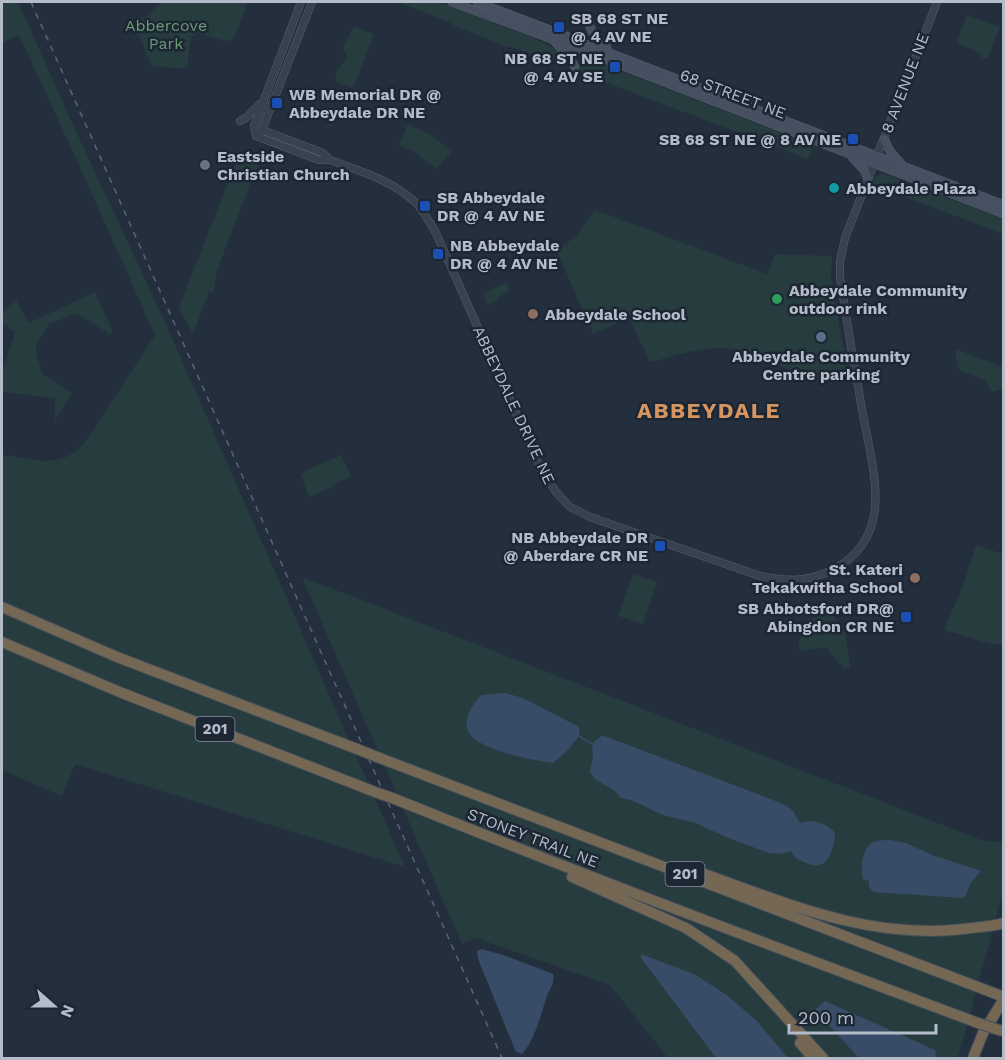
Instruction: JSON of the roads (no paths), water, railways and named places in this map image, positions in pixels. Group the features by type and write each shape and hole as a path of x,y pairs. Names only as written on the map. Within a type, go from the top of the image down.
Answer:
{"highway":[{"name":"STONEY TRAIL NE","path":"2,607 117,657 1001,997"},
{"name":"STONEY TRAIL NE","path":"2,642 54,665 488,837 802,958 1003,1032"},
{"path":"534,816 551,819 802,909 844,921 875,928 912,931 954,930 1004,923"},
{"path":"488,837 529,858 686,928 735,961 823,1059"},
{"path":"973,1059 1001,997"},
{"path":"774,1003 777,1012 813,1059"}],"main road":[{"name":"68 STREET NE","path":"452,2 849,154 903,166 1004,205"},
{"name":"68 STREET NE","path":"477,2 613,53 1004,214"},
{"path":"590,27 596,38 613,53"},
{"path":"549,38 563,49 574,68"},
{"path":"884,139 890,151 903,166"},
{"path":"849,154 864,170 868,179"}],"street":[{"path":"256,136 254,126 301,2"},
{"path":"256,136 262,130 312,2"},
{"name":"8 AVENUE NE","path":"875,160 937,2"},
{"path":"240,121 256,110 264,100"},
{"name":"ABBEYDALE DRIVE NE","path":"262,130 323,153 330,160"},
{"name":"ABBEYDALE DRIVE NE","path":"256,136 319,160 330,160 387,182 416,203 436,233 542,472 570,507 590,517 760,576 796,581 828,572 848,560 863,542 876,507 875,478 840,277 842,247 875,160"}],"water":[{"path":"505,693 523,698 579,727 579,736 553,763 505,753 480,743 467,729 470,710 481,695"},
{"path":"602,735 783,804 792,810 801,823 810,821 828,827 835,833 831,853 820,865 806,863 791,851 780,854 769,853 695,823 663,815 631,800 621,798 614,790 596,780 590,772 592,744"},
{"path":"891,840 906,843 932,855 981,871 962,898 874,892 869,887 869,881 863,879 863,857 872,843"},
{"path":"482,949 553,974 553,983 537,1026 522,1054 516,1052 478,959 477,951"},
{"path":"641,954 696,975 728,996 757,1021 788,1058 716,1058 641,958"},
{"path":"825,1001 935,1050 936,1058 859,1058 815,1010"}],"waterway":[{"path":"579,736 592,744"}],"railway":[{"path":"31,2 502,1058"}],"place":[{"name":"SB 68 ST NE @ 4 AV NE","path":"559,27"},
{"name":"NB 68 ST NE @ 4 AV SE","path":"615,67"},
{"name":"WB Memorial DR @ Abbeydale DR NE","path":"277,103"},
{"name":"SB 68 ST NE @ 8 AV NE","path":"853,139"},
{"name":"Eastside Christian Church","path":"205,165"},
{"name":"Abbeydale Plaza","path":"834,188"},
{"name":"SB Abbeydale DR @ 4 AV NE","path":"425,206"},
{"name":"NB Abbeydale DR @ 4 AV NE","path":"438,254"},
{"name":"Abbeydale Community outdoor rink","path":"777,299"},
{"name":"Abbeydale School","path":"533,314"},
{"name":"Abbeydale Community Centre parking","path":"821,337"},
{"name":"NB Abbeydale DR @ Aberdare CR NE","path":"660,546"},
{"name":"St. Kateri Tekakwitha School","path":"915,578"},
{"name":"SB Abbotsford DR@ Abingdon CR NE","path":"906,617"}],"district":[{"name":"ABBEYDALE","path":"709,410"}],"park label":[{"name":"Abbercove Park","path":"166,34"}]}
